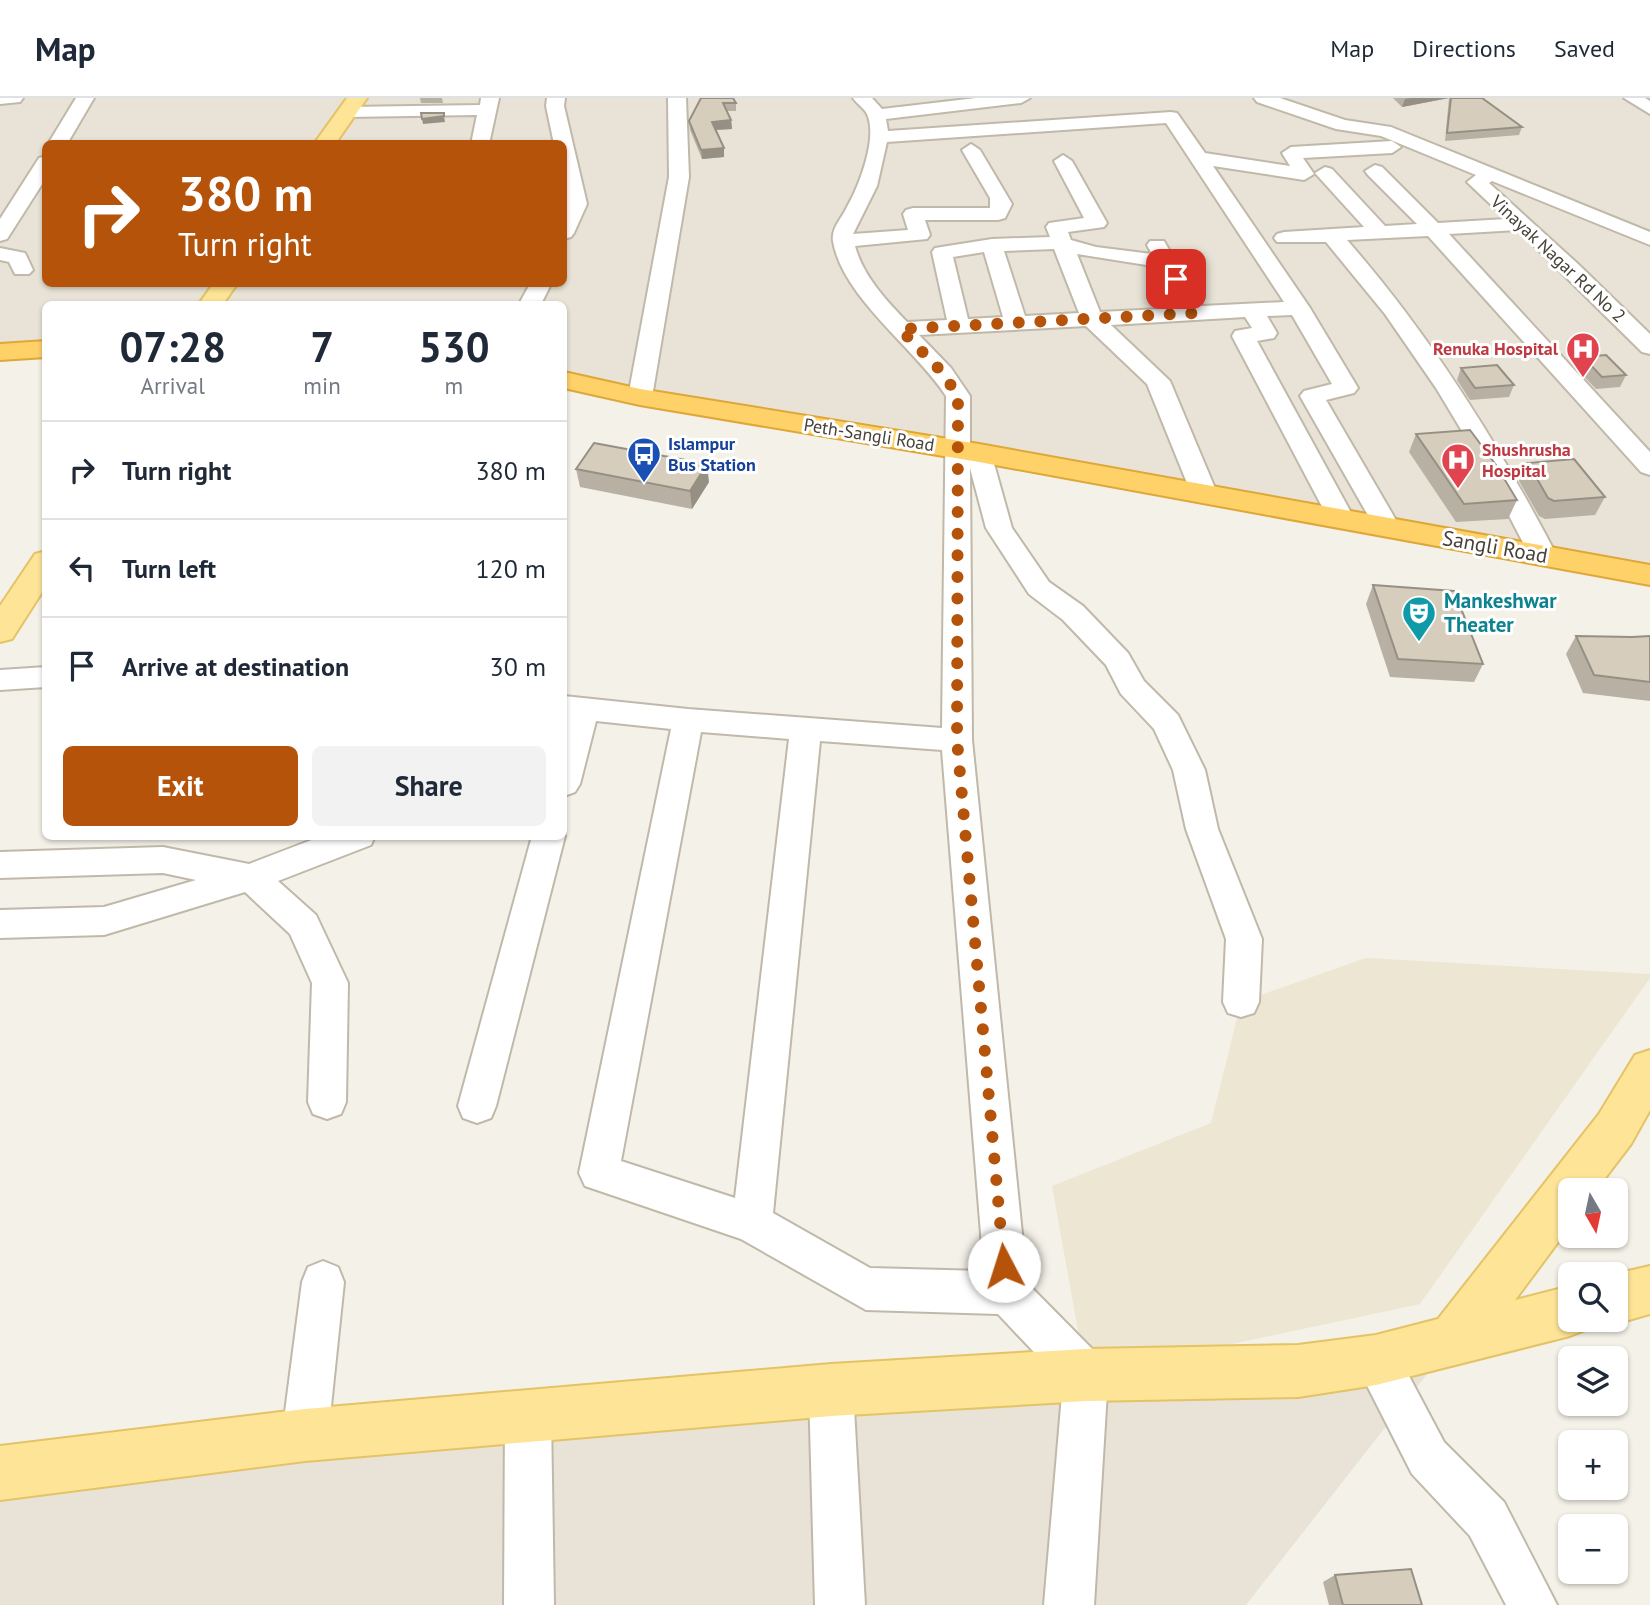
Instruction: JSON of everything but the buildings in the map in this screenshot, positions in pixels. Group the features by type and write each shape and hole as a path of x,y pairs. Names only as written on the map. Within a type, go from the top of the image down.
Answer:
{"highway":[{"path":"0,352 42,349"},
{"name":"Peth-Sangli Road","path":"567,381 640,397 968,451 1341,518"},
{"name":"Sangli Road","path":"1341,518 1650,575"}],"main road":[{"path":"327,140 352,105"},
{"path":"0,631 42,567"},
{"path":"1453,1342 1615,1129 1650,1069"},
{"path":"1628,1296 1650,1290"},
{"path":"0,1473 305,1435 831,1390 1086,1375 1298,1371 1376,1360 1558,1314"}],"street":[{"path":"0,99 14,98"},
{"path":"59,140 85,98"},
{"path":"556,98 555,106 562,140"},
{"path":"640,397 678,177 680,146 677,98"},
{"path":"862,98 877,115 880,137 873,168 858,206 843,229 843,241 853,268 900,329 942,372 958,396 968,451 999,528 1039,588 1073,613 1118,660 1132,687 1167,723 1189,771 1202,829 1244,939 1241,1002"},
{"path":"877,115 1021,98"},
{"path":"1262,98 1342,125 1385,131 1650,239"},
{"path":"1633,98 1650,109"},
{"path":"352,105 489,104 481,140"},
{"path":"880,137 1171,117 1299,308 1346,388 1312,396 1387,527"},
{"path":"1198,158 1304,174 1291,153 1419,145"},
{"path":"843,241 920,235 913,214 998,214 1002,204 1000,198 971,150"},
{"path":"567,161 577,204 567,226"},
{"path":"1063,161 1097,223 1056,227 1092,319 1158,381 1204,493"},
{"path":"0,235 42,168"},
{"path":"1375,171 1433,229 1650,467"},
{"path":"1325,173 1380,232"},
{"name":"Vinayak Nagar Rd No 2","path":"1491,174 1477,182 1572,269 1650,347"},
{"path":"1284,238 1521,224"},
{"path":"1331,235 1360,267 1432,362 1502,474 1543,556"},
{"path":"958,326 942,252 992,245 1061,243 1094,253 1162,253 1195,313"},
{"path":"992,245 1016,323"},
{"path":"0,254 18,257 22,270"},
{"path":"900,329 1299,308"},
{"path":"1252,310 1266,334 1243,336 1341,518"},
{"path":"968,451 957,740 1007,1293 1086,1375 1069,1605"},
{"path":"0,680 42,677"},
{"path":"567,761 574,708 688,720 957,740"},
{"path":"688,720 600,1173 751,1223 866,1289 1007,1293"},
{"path":"751,1223 806,727"},
{"path":"0,925 104,921 251,877 348,840"},
{"path":"477,1107 549,840"},
{"path":"0,865 163,860 251,877 304,925 330,983 327,1102"},
{"path":"305,1435 323,1282"},
{"path":"1376,1360 1428,1458 1487,1519 1532,1605"},
{"path":"831,1390 840,1605"},
{"path":"528,1416 529,1605"}],"shaded area":[{"path":"0,98 1650,98 1650,576 567,381 567,301 42,301 42,349 0,352"},
{"path":"1366,958 1650,974 1650,978 1420,1304 1086,1375 1052,1186 1211,1123 1241,1002"},
{"path":"1453,1341 1246,1605 0,1605 0,1482"}],"place":[{"name":"Renuka Hospital","path":"1583,379"},
{"name":"Islampur Bus Station","path":"644,484"},
{"name":"Shushrusha Hospital","path":"1458,490"},
{"name":"Mankeshwar Theater","path":"1419,643"}],"route":[{"path":"1004,1266 957,740 958,396 942,372 900,329 1195,313 1176,279"}]}
